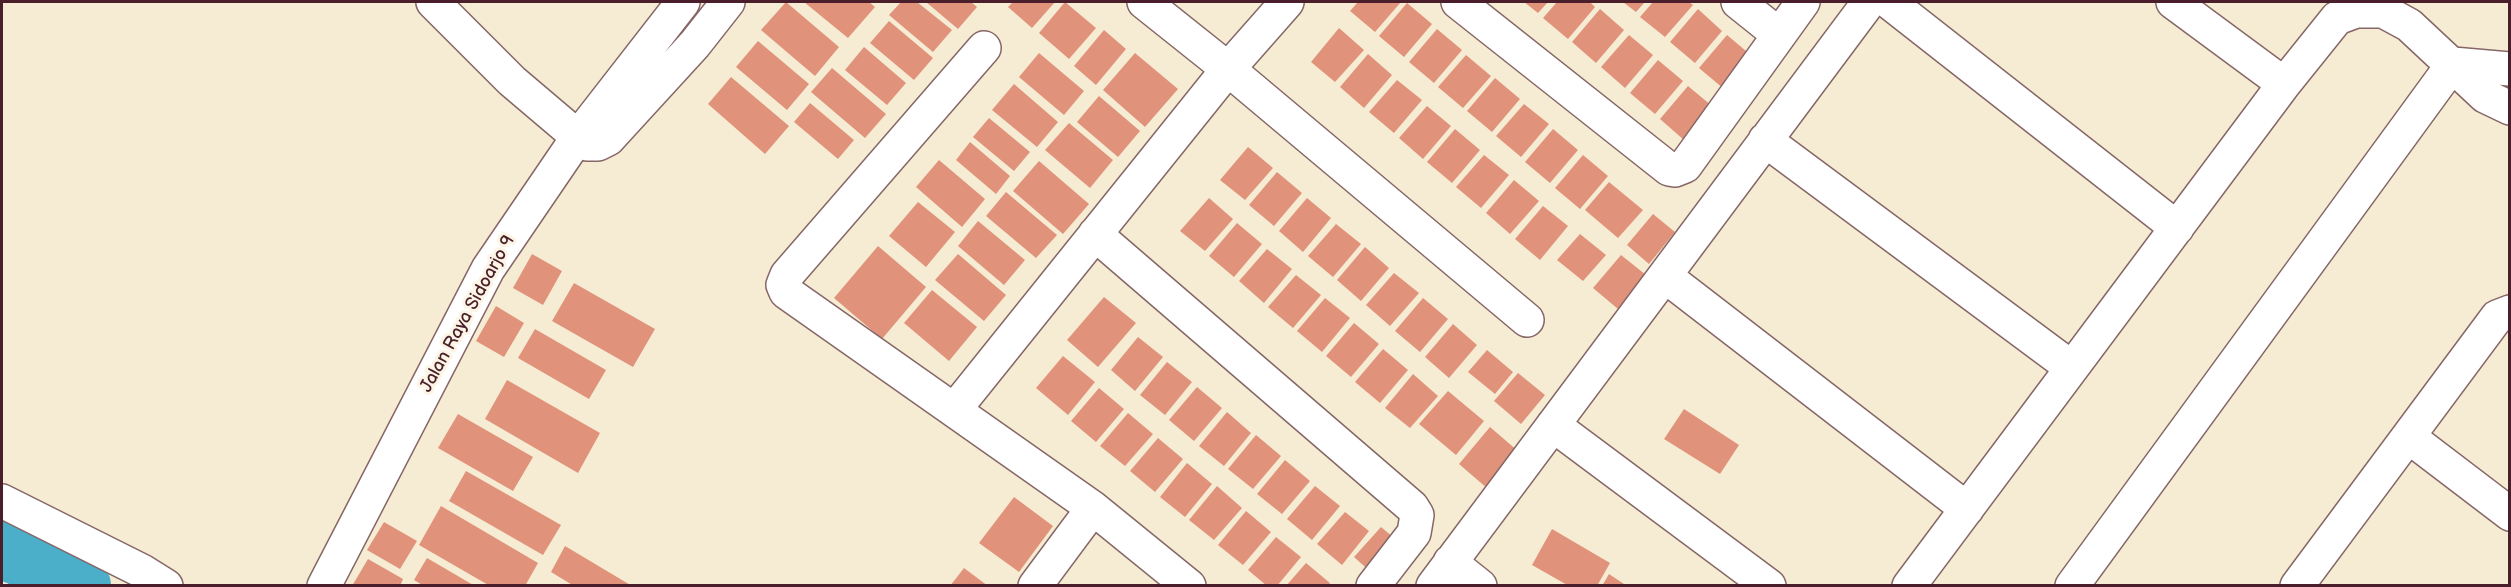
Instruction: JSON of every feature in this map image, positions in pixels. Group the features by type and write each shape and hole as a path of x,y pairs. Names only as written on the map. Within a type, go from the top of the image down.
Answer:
{"street":[{"path":"434,2 512,81 587,144 598,144 609,139 694,44 728,2"},
{"name":"Jalan Raya Sidoarjo 9","path":"324,585 489,269 578,137 683,2"},
{"path":"1144,2 1228,69 1527,320"},
{"path":"955,409 1228,69 1287,2"},
{"path":"1458,2 1669,169 1675,170 1685,166 1803,2"},
{"path":"1738,2 1778,34"},
{"path":"1480,585 1442,574 1869,2"},
{"path":"1889,2 2177,228"},
{"path":"2173,2 2284,84"},
{"path":"1910,585 2284,84 2337,18 2356,11 2383,11 2409,24 2486,96 2510,108"},
{"path":"984,48 788,275 783,285 786,292 1093,508 1189,585"},
{"path":"2453,64 2510,69"},
{"path":"2072,585 2453,64"},
{"path":"1765,140 2072,368"},
{"path":"1095,234 1412,507 1417,515 1414,533 1373,585"},
{"path":"1665,276 1966,509"},
{"path":"2307,582 2497,317 2510,312"},
{"path":"1553,425 1769,585"},
{"path":"2409,437 2510,514"},
{"path":"2,501 166,585"},
{"path":"1035,585 1093,508"}],"building":[{"path":"786,2 839,47 815,76 761,30"},
{"path":"804,2 869,2 875,7 848,38"},
{"path":"901,2 917,2 952,30 933,52 889,15"},
{"path":"926,2 971,2 977,7 958,29"},
{"path":"1013,2 1055,2 1032,28 1008,7"},
{"path":"1065,2 1096,28 1069,59 1039,33"},
{"path":"1358,2 1401,2 1375,32 1350,11"},
{"path":"1524,2 1548,2 1538,13"},
{"path":"1557,2 1590,2 1595,7 1568,39 1543,18"},
{"path":"1623,2 1645,2 1636,12"},
{"path":"1653,2 1689,2 1693,5 1665,37 1640,17"},
{"path":"1407,3 1432,24 1404,57 1379,36"},
{"path":"1600,9 1624,30 1596,63 1572,42"},
{"path":"1698,9 1722,31 1695,63 1670,42"},
{"path":"889,21 933,58 914,80 870,43"},
{"path":"1339,28 1364,50 1335,82 1311,62"},
{"path":"1437,29 1462,50 1434,83 1409,62"},
{"path":"1104,30 1126,49 1096,85 1074,66"},
{"path":"1629,35 1653,55 1625,88 1601,67"},
{"path":"1727,35 1752,56 1724,89 1699,68"},
{"path":"758,41 809,84 787,110 736,67"},
{"path":"864,47 906,83 887,105 845,70"},
{"path":"1039,53 1084,91 1064,115 1019,77"},
{"path":"1135,53 1178,89 1145,127 1103,90"},
{"path":"1368,54 1392,75 1364,108 1340,87"},
{"path":"1466,55 1491,76 1463,108 1438,87"},
{"path":"1658,60 1683,81 1655,114 1630,93"},
{"path":"832,68 886,114 865,138 811,92"},
{"path":"731,77 789,126 765,154 708,104"},
{"path":"1495,78 1520,99 1492,132 1467,111"},
{"path":"1397,80 1422,100 1394,133 1369,112"},
{"path":"1014,84 1058,122 1037,147 992,110"},
{"path":"1688,86 1712,106 1684,140 1660,119"},
{"path":"1099,96 1140,131 1118,157 1077,122"},
{"path":"810,103 854,140 838,159 794,122"},
{"path":"1524,104 1549,124 1521,157 1496,136"},
{"path":"1427,106 1451,126 1423,159 1399,138"},
{"path":"989,118 1030,152 1014,171 973,137"},
{"path":"1069,123 1113,160 1090,188 1045,150"},
{"path":"1455,129 1480,150 1452,183 1427,162"},
{"path":"1553,129 1578,150 1550,183 1525,162"},
{"path":"970,142 1010,176 996,194 956,160"},
{"path":"1248,147 1273,168 1245,200 1220,180"},
{"path":"1484,155 1509,175 1481,208 1456,187"},
{"path":"1583,155 1608,176 1580,209 1555,188"},
{"path":"939,160 985,199 962,227 916,187"},
{"path":"1039,161 1089,204 1063,234 1013,191"},
{"path":"1277,172 1302,193 1274,226 1249,205"},
{"path":"1514,180 1539,201 1510,234 1486,213"},
{"path":"1609,182 1643,210 1618,238 1585,210"},
{"path":"1006,192 1057,235 1036,258 986,216"},
{"path":"1209,198 1233,219 1205,251 1180,231"},
{"path":"1307,198 1331,218 1303,252 1279,231"},
{"path":"918,202 955,232 926,267 889,236"},
{"path":"1543,206 1568,226 1540,260 1515,239"},
{"path":"1653,214 1675,232 1649,264 1627,245"},
{"path":"978,221 1025,260 1004,285 958,246"},
{"path":"1237,223 1262,244 1234,277 1209,256"},
{"path":"1336,224 1361,244 1333,277 1308,256"},
{"path":"1580,234 1606,255 1583,281 1557,260"},
{"path":"878,246 926,287 882,339 834,298"},
{"path":"1365,247 1389,268 1361,301 1337,280"},
{"path":"1267,249 1292,269 1264,303 1239,281"},
{"path":"532,254 562,271 543,305 513,288"},
{"path":"958,254 1006,295 984,321 935,280"},
{"path":"1621,255 1646,275 1618,309 1593,288"},
{"path":"1394,273 1419,293 1390,326 1366,305"},
{"path":"1296,275 1321,295 1293,328 1268,307"},
{"path":"574,283 655,329 633,367 552,321"},
{"path":"932,290 977,327 949,361 904,323"},
{"path":"1104,297 1136,323 1098,367 1067,340"},
{"path":"1325,298 1350,318 1322,352 1297,331"},
{"path":"1423,298 1448,319 1420,352 1395,331"},
{"path":"496,306 524,323 504,357 476,341"},
{"path":"1354,323 1379,344 1351,377 1326,356"},
{"path":"1453,324 1477,345 1449,378 1425,357"},
{"path":"535,329 606,370 589,399 518,358"},
{"path":"1138,337 1163,357 1135,391 1111,370"},
{"path":"1383,349 1408,370 1380,403 1355,382"},
{"path":"1487,350 1513,372 1495,394 1468,372"},
{"path":"1063,356 1095,382 1068,415 1036,388"},
{"path":"1167,362 1192,382 1165,415 1140,395"},
{"path":"1518,373 1545,395 1521,424 1494,401"},
{"path":"1413,374 1438,396 1410,428 1385,408"},
{"path":"507,380 600,433 578,473 485,419"},
{"path":"1197,387 1222,408 1194,441 1169,420"},
{"path":"1099,388 1124,409 1096,442 1071,421"},
{"path":"1448,391 1484,421 1456,455 1419,424"},
{"path":"1684,409 1739,445 1720,474 1664,439"},
{"path":"1227,412 1251,433 1224,466 1199,446"},
{"path":"1128,413 1153,434 1125,466 1100,446"},
{"path":"458,414 533,457 513,491 438,448"},
{"path":"1490,427 1519,452 1488,489 1459,464"},
{"path":"1256,435 1281,456 1253,489 1228,469"},
{"path":"1158,438 1183,459 1155,492 1130,471"},
{"path":"1285,460 1310,481 1282,514 1257,494"},
{"path":"1187,463 1212,484 1185,517 1160,497"},
{"path":"466,471 561,525 543,555 449,501"},
{"path":"1217,486 1242,508 1214,540 1189,520"},
{"path":"1315,486 1340,506 1312,540 1287,519"},
{"path":"1014,497 1053,526 1019,572 979,543"},
{"path":"441,506 538,563 525,586 490,586 419,545"},
{"path":"1246,511 1271,532 1243,565 1218,545"},
{"path":"1345,512 1369,531 1342,565 1317,544"},
{"path":"384,522 417,541 400,569 367,550"},
{"path":"1381,527 1400,543 1373,574 1354,557"},
{"path":"1552,529 1610,563 1597,586 1569,586 1532,565"},
{"path":"1276,537 1301,557 1277,586 1267,586 1248,570"},
{"path":"565,546 632,586 574,586 551,572"},
{"path":"427,558 475,586 424,586 414,580"},
{"path":"368,559 403,579 400,586 352,586"},
{"path":"1306,563 1330,583 1328,586 1286,586"},
{"path":"964,568 988,586 950,586"},
{"path":"1609,574 1627,586 1602,586"}],"waterway":[{"path":"2,546 21,553 78,586"}]}
